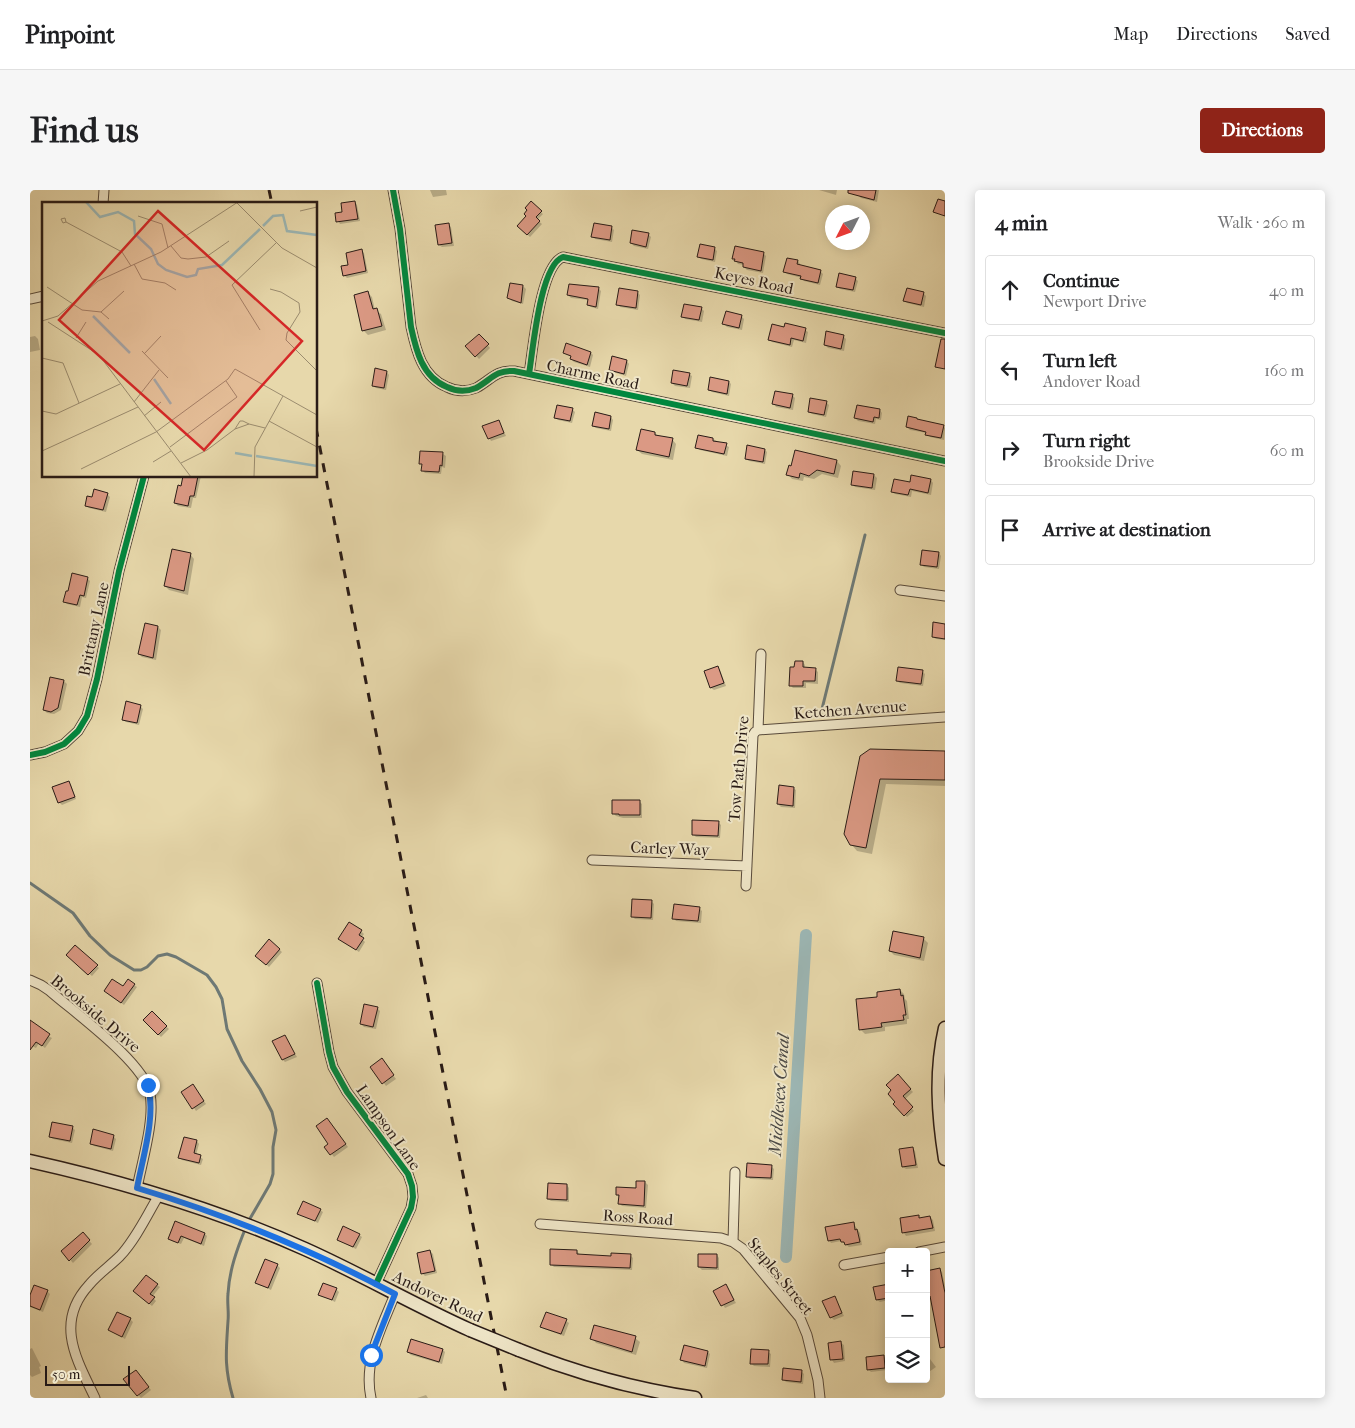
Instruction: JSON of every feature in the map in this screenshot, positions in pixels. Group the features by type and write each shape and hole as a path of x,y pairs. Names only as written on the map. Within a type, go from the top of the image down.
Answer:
{"main road":[{"path":"945,1028 939,1071 938,1100 945,1159"},
{"name":"Andover Road","path":"30,1161 137,1188 259,1230 311,1252 470,1330 561,1366 624,1385 695,1398"}],"street":[{"name":"Charme Road","path":"393,190 400,229 411,327 417,351 431,378 444,386 460,391 475,388 500,372 514,371 945,461"},
{"name":"Keyes Road","path":"529,374 541,299 551,270 558,258 569,257 945,333"},
{"name":"Brittany Lane","path":"30,755 45,752 64,744 78,731 88,716 119,571 143,478"},
{"path":"900,590 945,596"},
{"name":"Tow Path Drive","path":"746,886 753,735 758,730 761,654"},
{"name":"Ketchen Avenue","path":"758,730 945,717"},
{"name":"Carley Way","path":"592,860 747,866"},
{"name":"Brookside Drive","path":"30,980 50,991 128,1058 148,1085 150,1120 137,1188"},
{"name":"Lampson Lane","path":"317,983 333,1066 348,1092 400,1163 412,1186 411,1208 376,1284"},
{"name":"Staples Street","path":"735,1172 733,1242 742,1249 800,1318 807,1335 818,1380 820,1398"},
{"path":"95,1398 73,1348 70,1330 74,1310 88,1285 121,1255 159,1195"},
{"name":"Ross Road","path":"540,1224 721,1238 733,1242"},
{"path":"930,1250 945,1247"},
{"path":"844,1265 885,1258"},
{"path":"370,1398 369,1368 371,1355 395,1294"}],"building":[{"path":"848,190 876,190 874,200 848,193"},
{"path":"938,199 945,201 945,216 933,212"},
{"path":"355,201 358,219 336,222 335,213 342,212 341,203"},
{"path":"531,201 542,211 536,217 540,221 527,235 517,226 526,216 524,214 527,210 525,208"},
{"path":"449,223 452,243 438,245 435,225"},
{"path":"594,223 612,226 610,240 591,237"},
{"path":"632,230 649,233 646,247 630,243"},
{"path":"700,244 715,247 713,260 697,257"},
{"path":"735,246 764,252 761,271 743,267 743,263 734,261 735,259 732,259"},
{"path":"362,249 366,271 343,276 341,266 348,265 346,253"},
{"path":"787,258 798,260 797,264 821,270 818,283 800,279 801,276 783,272"},
{"path":"839,273 856,277 853,290 836,287"},
{"path":"510,283 523,285 521,303 507,298"},
{"path":"569,284 599,287 596,307 587,305 588,299 567,295"},
{"path":"619,288 638,291 636,308 616,305"},
{"path":"907,288 924,292 921,305 903,301"},
{"path":"368,291 373,309 377,308 382,326 362,331 354,295"},
{"path":"684,304 702,307 699,320 681,317"},
{"path":"726,311 742,315 739,328 722,324"},
{"path":"785,323 806,328 803,341 791,338 790,345 768,340 772,324 784,327"},
{"path":"826,331 844,335 841,349 824,345"},
{"path":"479,334 489,344 475,357 465,346"},
{"path":"941,339 945,339 945,369 935,367"},
{"path":"566,343 591,352 587,365 570,359 571,356 563,353"},
{"path":"612,356 627,360 624,374 609,370"},
{"path":"375,368 387,371 384,388 372,386"},
{"path":"673,370 690,373 687,386 671,383"},
{"path":"710,377 729,381 727,394 708,390"},
{"path":"775,391 793,394 790,408 772,404"},
{"path":"810,398 827,401 824,415 808,412"},
{"path":"557,405 573,408 570,421 554,418"},
{"path":"857,405 880,409 879,418 874,417 873,422 854,418"},
{"path":"595,412 611,416 609,429 592,426"},
{"path":"908,416 944,425 941,438 925,435 926,432 906,427"},
{"path":"499,420 504,433 488,439 482,426"},
{"path":"641,429 655,432 655,435 673,438 669,457 636,450"},
{"path":"698,435 713,438 713,441 727,443 724,454 695,448"},
{"path":"747,445 765,449 763,462 745,459"},
{"path":"795,450 837,460 834,474 817,470 809,476 800,473 799,478 786,475 789,465 791,466"},
{"path":"420,451 443,452 442,466 440,465 439,472 421,471 422,464 419,464"},
{"path":"853,471 874,474 872,488 851,485"},
{"path":"911,475 931,479 928,493 910,489 908,495 891,492 894,479 910,482"},
{"path":"183,478 198,478 194,496 190,496 188,506 174,503 178,485 181,486"},
{"path":"94,489 108,493 103,510 85,506 87,496 92,497"},
{"path":"172,549 191,553 184,591 164,586"},
{"path":"922,550 939,552 937,567 920,565"},
{"path":"72,573 88,577 84,596 80,595 77,605 63,602 66,591 68,591"},
{"path":"933,622 945,624 945,639 932,637"},
{"path":"145,623 158,626 153,658 138,654"},
{"path":"795,661 803,661 803,667 816,668 815,681 803,681 803,686 789,686 790,667 794,667"},
{"path":"718,666 724,683 710,688 704,671"},
{"path":"898,667 923,670 921,684 896,681"},
{"path":"50,677 64,680 58,708 51,712 43,710"},
{"path":"126,701 141,705 137,723 122,720"},
{"path":"870,749 945,751 945,780 880,779 866,848 850,845 844,834 860,756"},
{"path":"69,781 75,797 58,803 52,787"},
{"path":"779,785 794,787 793,806 777,804"},
{"path":"612,800 640,800 640,815 612,814"},
{"path":"692,820 719,821 718,836 692,835"},
{"path":"632,899 652,900 651,918 631,917"},
{"path":"674,904 700,907 698,921 672,919"},
{"path":"349,922 362,930 359,935 364,938 356,950 338,939"},
{"path":"893,931 924,937 920,958 889,951"},
{"path":"269,939 280,949 266,965 255,956"},
{"path":"75,945 98,965 88,975 66,955"},
{"path":"112,979 123,986 128,979 135,984 121,1003 104,991"},
{"path":"900,989 901,996 903,995 906,1015 903,1015 904,1020 881,1023 882,1027 859,1030 856,999 877,997 877,992"},
{"path":"364,1004 378,1007 373,1027 360,1024"},
{"path":"152,1011 167,1026 158,1035 143,1020"},
{"path":"30,1020 50,1034 42,1046 36,1042 30,1050"},
{"path":"285,1035 295,1054 282,1060 272,1041"},
{"path":"382,1058 394,1075 382,1084 370,1067"},
{"path":"898,1074 911,1089 903,1096 913,1107 904,1116 893,1104 895,1102 888,1094 891,1090 886,1085"},
{"path":"193,1084 204,1101 192,1109 181,1092"},
{"path":"327,1118 346,1144 330,1155 324,1147 328,1144 316,1126"},
{"path":"52,1122 73,1126 70,1141 49,1137"},
{"path":"93,1129 114,1135 111,1149 90,1144"},
{"path":"184,1137 197,1140 194,1153 201,1155 199,1163 178,1158"},
{"path":"913,1147 916,1165 902,1167 899,1149"},
{"path":"747,1163 772,1165 771,1178 746,1177"},
{"path":"636,1181 645,1181 644,1206 618,1204 619,1195 616,1195 616,1187 636,1188"},
{"path":"548,1183 567,1184 567,1200 547,1199"},
{"path":"303,1201 321,1209 315,1221 297,1214"},
{"path":"919,1215 919,1218 930,1216 933,1228 902,1233 900,1218"},
{"path":"175,1221 205,1233 201,1244 181,1236 178,1243 168,1239"},
{"path":"854,1222 860,1242 845,1245 840,1239 828,1241 825,1227"},
{"path":"343,1226 360,1234 353,1247 337,1240"},
{"path":"83,1232 90,1240 69,1261 61,1251"},
{"path":"550,1249 577,1250 577,1254 611,1256 611,1253 631,1254 630,1268 550,1265"},
{"path":"430,1250 435,1271 421,1274 417,1253"},
{"path":"698,1254 717,1254 717,1268 698,1267"},
{"path":"265,1259 278,1264 268,1288 255,1283"},
{"path":"940,1268 945,1293 945,1347 940,1348 930,1296 930,1270"},
{"path":"146,1275 158,1284 150,1294 155,1297 149,1304 133,1291"},
{"path":"323,1283 337,1288 332,1300 318,1295"},
{"path":"726,1284 734,1300 721,1306 713,1291"},
{"path":"34,1285 48,1290 40,1310 30,1306 30,1295"},
{"path":"885,1285 885,1299 876,1300 873,1287"},
{"path":"835,1296 842,1313 830,1318 822,1301"},
{"path":"117,1312 131,1318 122,1337 108,1330"},
{"path":"546,1312 567,1319 561,1334 540,1327"},
{"path":"594,1325 636,1336 632,1352 590,1339"},
{"path":"411,1339 443,1349 439,1362 407,1352"},
{"path":"841,1341 843,1359 830,1360 828,1343"},
{"path":"684,1345 708,1351 705,1366 680,1360"},
{"path":"751,1349 769,1350 768,1364 750,1364"},
{"path":"884,1355 885,1368 867,1370 866,1357"},
{"path":"783,1368 802,1370 801,1382 782,1380"},
{"path":"136,1370 149,1387 137,1396 123,1379"}],"waterway":[{"path":"821,713 865,535"},
{"path":"30,883 73,913 90,936 110,955 134,970 141,970 158,956 167,954 176,957 207,975 216,987 222,999 227,1029 242,1061 272,1112 276,1130 273,1147 273,1174 270,1184 248,1222"},
{"name":"Middlesex Canal","path":"786,1257 806,935"},
{"path":"233,1398 226,1360 228,1294 234,1260 246,1227"}],"railway":[{"path":"269,190 272,202"},
{"path":"318,438 507,1398"}],"cycle path":[{"path":"393,190 415,345 426,370 438,382 451,389 458,391 469,390 476,388 502,372 514,371 945,461"},
{"path":"529,374 535,329 543,291 555,263 563,257 945,333"},
{"path":"30,755 45,752 64,744 78,731 87,716 97,679 119,571 143,478"},
{"path":"317,983 333,1067 347,1092 408,1174 412,1186 411,1208 376,1284"}],"route":[{"path":"148,1085 151,1106 150,1120 137,1188 209,1212 304,1248 395,1294 371,1355"}]}
